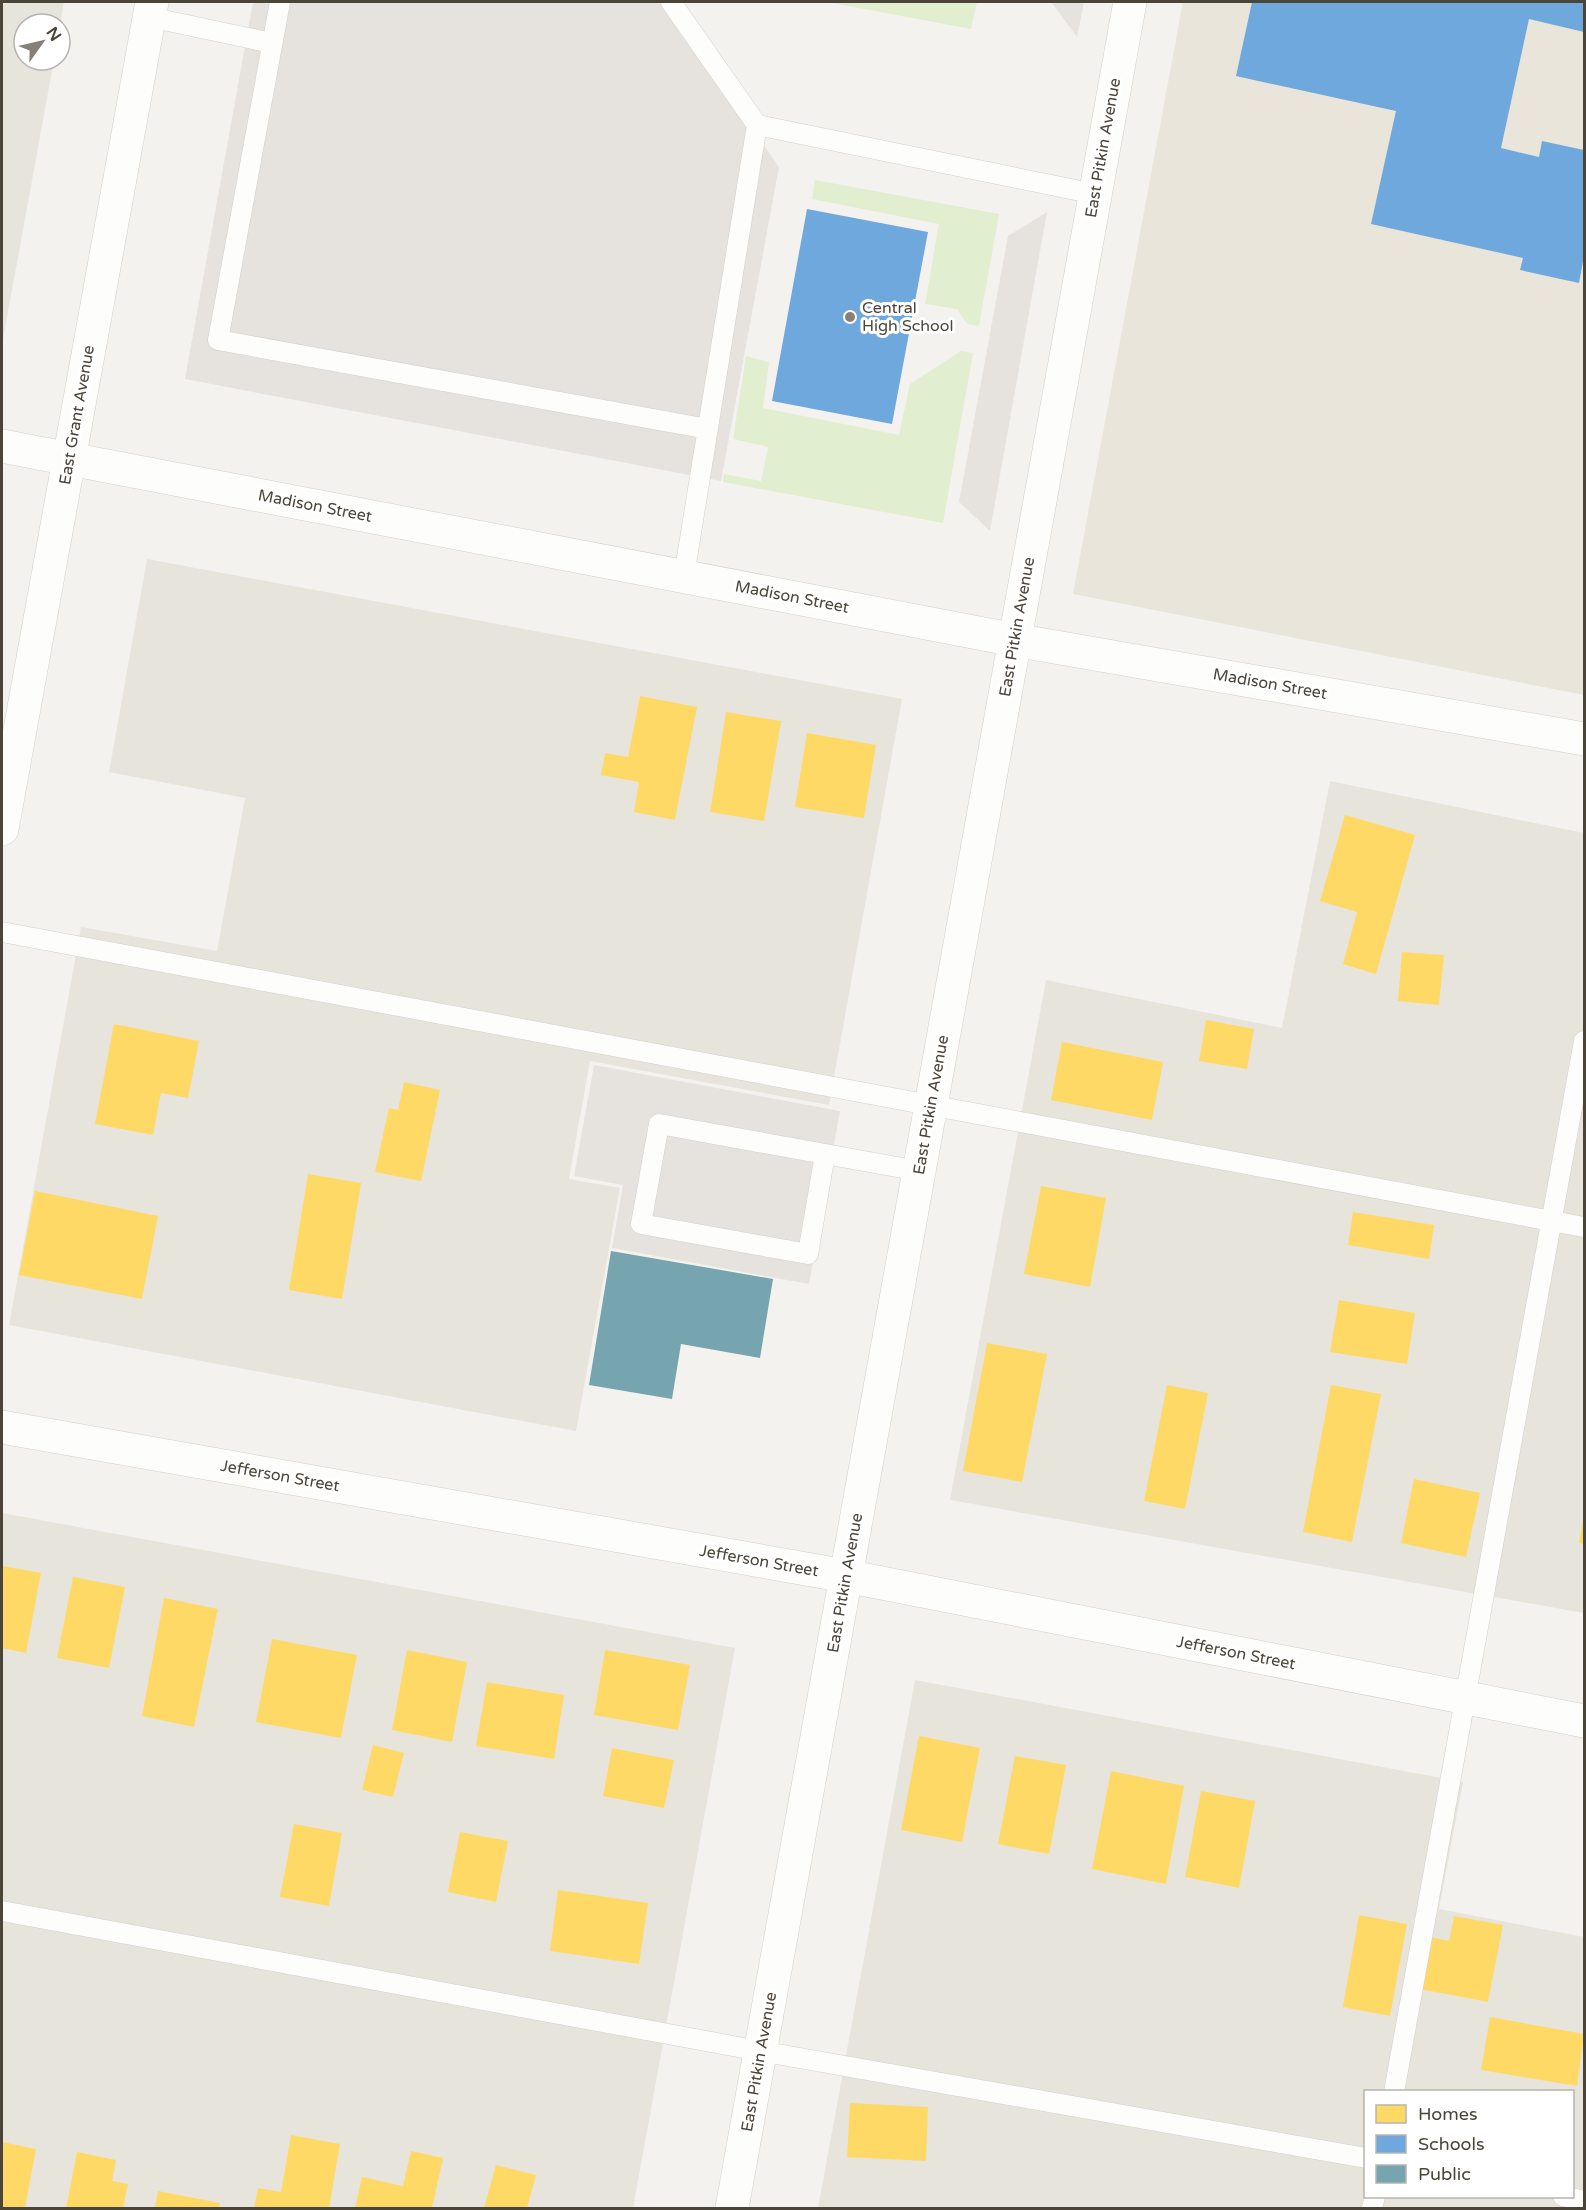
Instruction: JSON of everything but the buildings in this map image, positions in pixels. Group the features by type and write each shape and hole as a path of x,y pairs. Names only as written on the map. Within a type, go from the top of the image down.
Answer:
{"street":[{"name":"East Pitkin Avenue","path":"732,2208 1130,2"},
{"name":"East Grant Avenue","path":"2,828 151,9"},
{"name":"Madison Street","path":"2,446 1015,640 1584,739"},
{"name":"Jefferson Street","path":"2,1427 846,1576 1584,1721"}],"lane":[{"path":"280,2 218,340 708,429"},
{"path":"671,2 757,125 1095,194"},
{"path":"151,9 272,43"},
{"path":"684,576 757,125"},
{"path":"2,932 1584,1227"},
{"path":"1394,2090 1584,1041"},
{"path":"825,1154 808,1254 641,1224 659,1124 825,1154 919,1171"},
{"path":"2,1911 760,2051 1364,2158"}],"shaded area":[{"path":"2,2 64,2 62,12 12,12 12,72 52,72 2,345"},
{"path":"253,2 664,2 779,167 721,481 185,379"},
{"path":"1084,2 1077,37 1052,3"},
{"path":"1183,2 1584,2 1584,695 1073,594"},
{"path":"1047,212 990,531 959,502 1008,236"},
{"path":"147,559 902,699 829,1105 590,1061 569,1179 620,1188 576,1431 9,1325 81,927 217,951 245,798 109,772"},
{"path":"1330,781 1584,833 1584,1613 950,1500 1046,980 1282,1028"},
{"path":"594,1065 840,1111 809,1284 612,1248 623,1185 574,1176"},
{"path":"2,1513 735,1648 633,2208 2,2208"},
{"path":"915,1680 1463,1782 1439,1909 1584,1937 1584,2208 818,2208"}],"green space":[{"path":"827,2 977,2 971,29"},
{"path":"815,180 999,214 979,326 967,324 957,309 925,304 939,224 812,199"},
{"path":"961,351 973,353 943,523 723,482 724,474 761,481 768,447 733,439 746,356 769,362 763,408 899,435 910,384"}],"place":[{"name":"Central High School","path":"850,317"}]}
